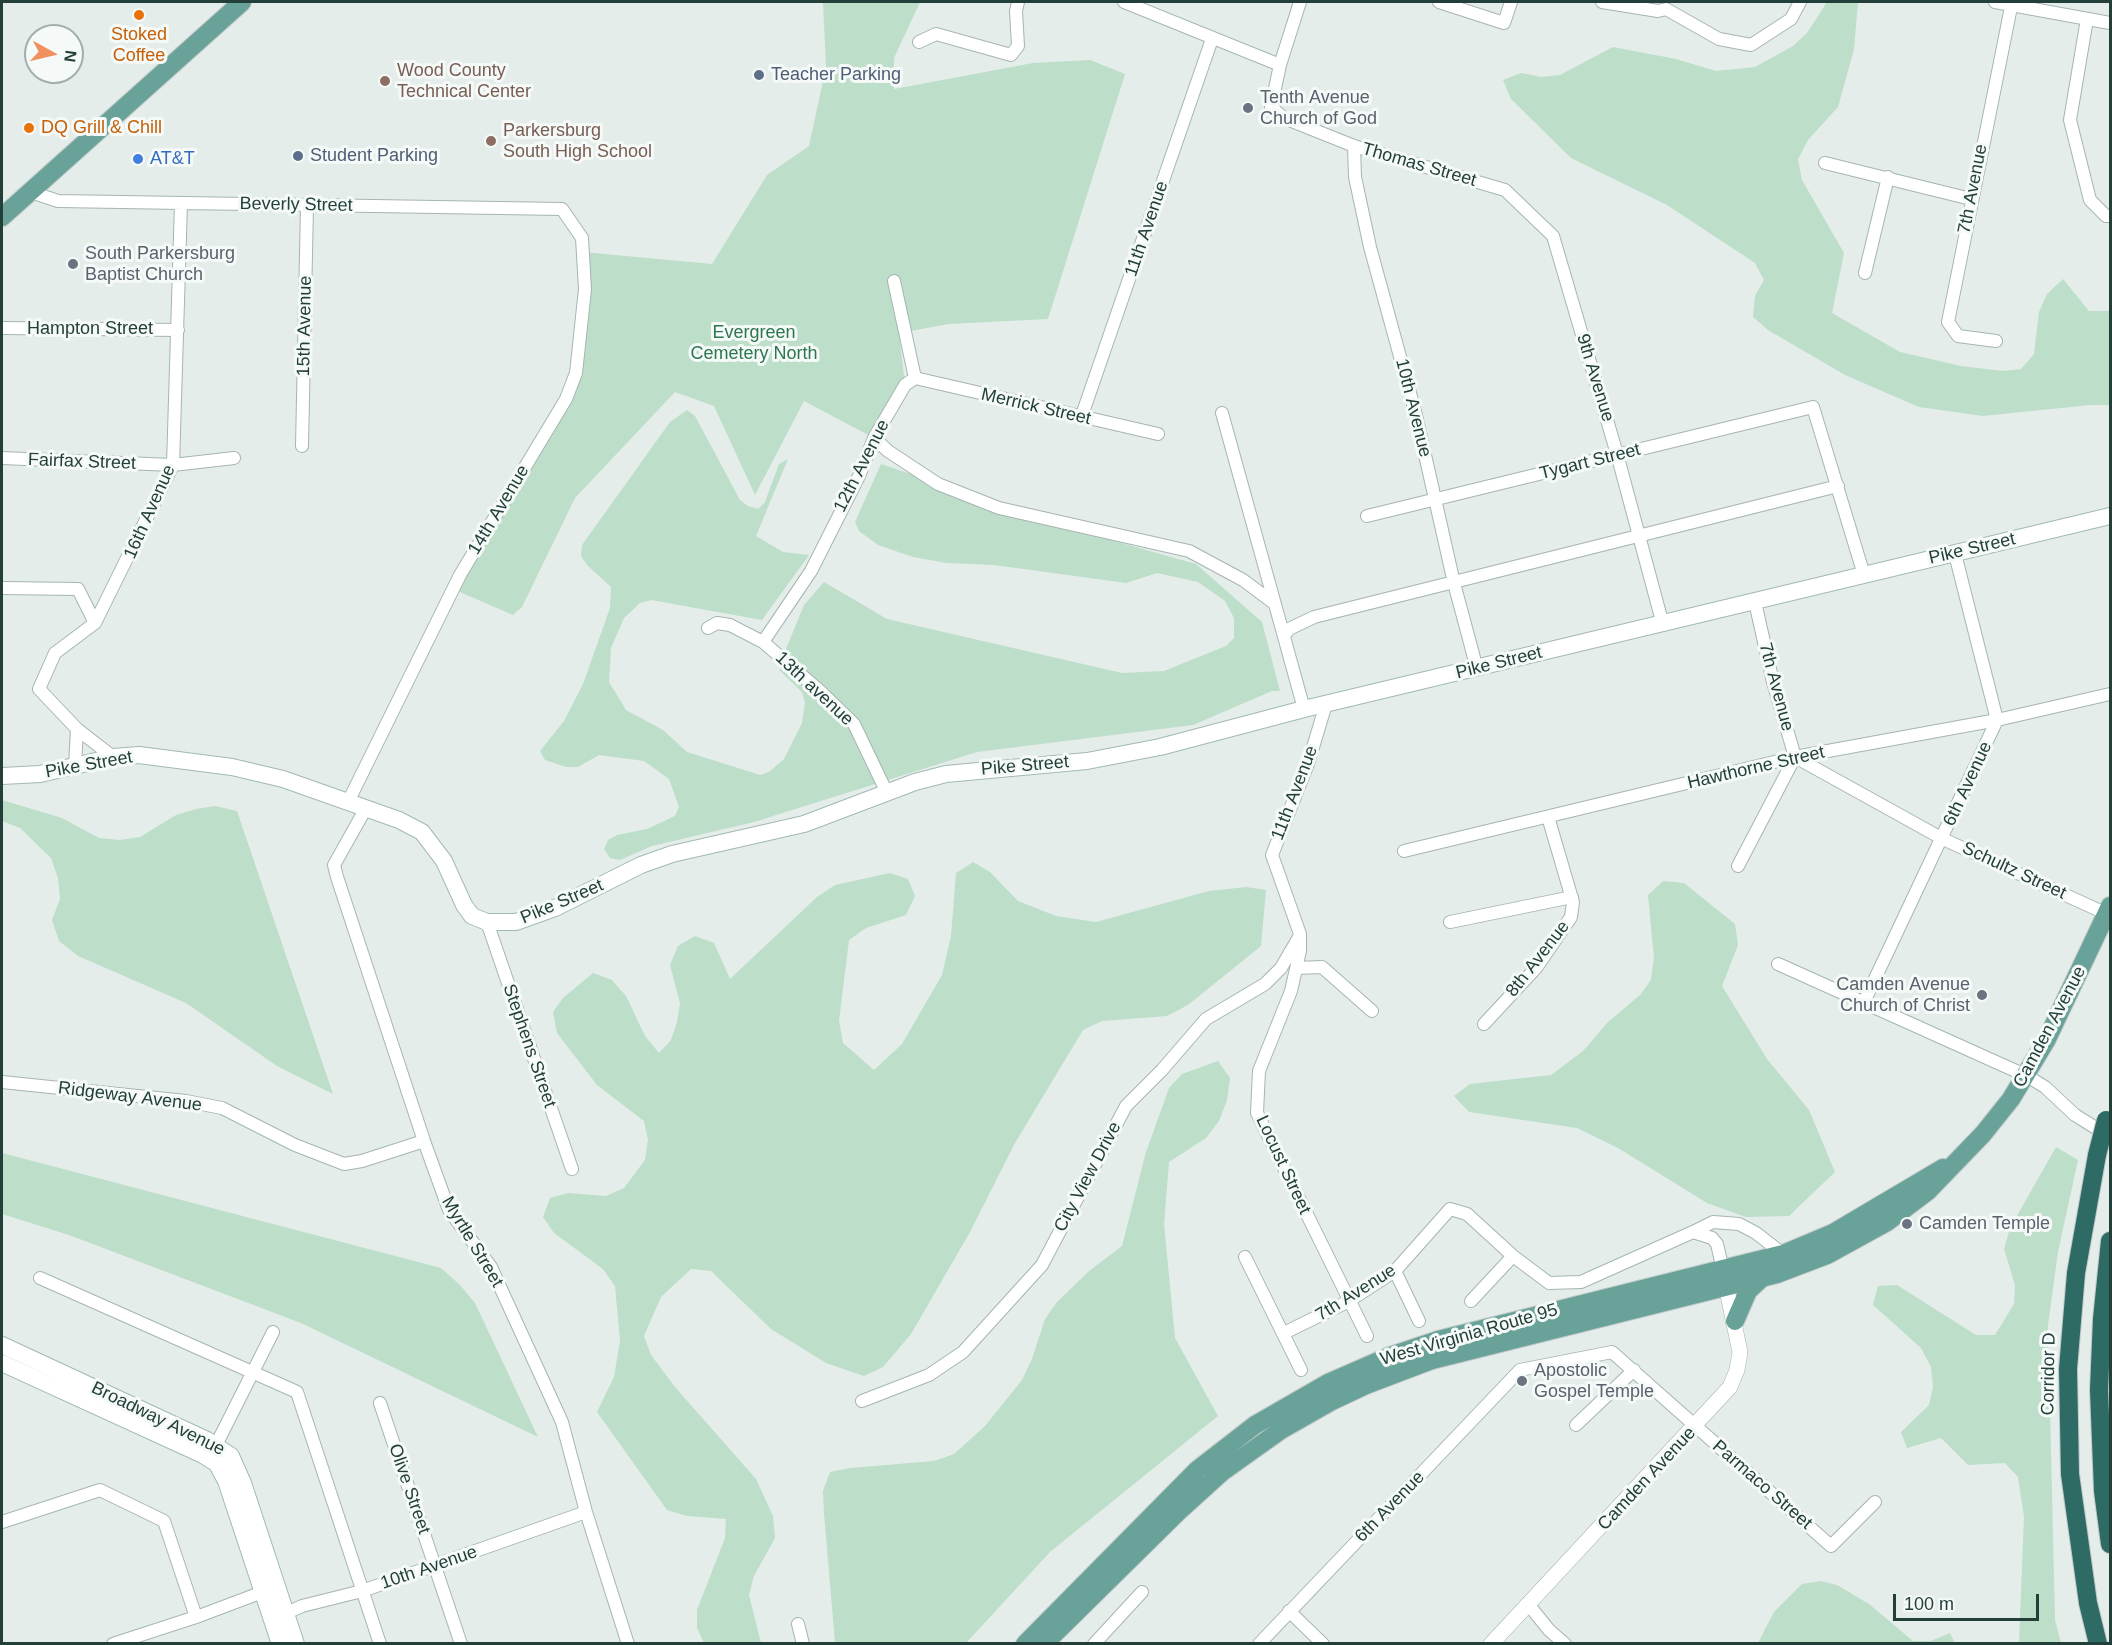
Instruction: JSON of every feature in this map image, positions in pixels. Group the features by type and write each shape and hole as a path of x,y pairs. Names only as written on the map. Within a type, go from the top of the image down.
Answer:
{"highway":[{"name":"Corridor D","path":"2098,1644 2088,1603 2070,1474 2068,1369 2076,1273 2097,1155 2109,1121"},
{"path":"2110,1241 2102,1319 2099,1389 2103,1491 2110,1544"}],"main road":[{"path":"2,217 242,2"},
{"name":"Pike Street","path":"2,777 40,774 113,757 139,755 232,767 283,779 399,820 422,832 444,861 464,905 472,916 501,924 529,920 641,865 672,854 804,824 946,774 1123,756 1304,709 1663,625 2110,516"},
{"name":"Camden Avenue","path":"1725,1279 1763,1278 1813,1261 1881,1226 1917,1201 1983,1134 2027,1076 2047,1040 2109,910"},
{"name":"Camden Avenue","path":"1725,1279 1833,1233 1926,1176 1951,1164"},
{"path":"1735,1321 1748,1292 1763,1278"},
{"name":"West Virginia Route 95","path":"1025,1644 1184,1481 1255,1425 1314,1390 1374,1362 1430,1342 1725,1279"},
{"name":"West Virginia Route 95","path":"1044,1644 1180,1510 1222,1472 1281,1430 1332,1401 1366,1384 1432,1360 1725,1279"},
{"name":"Broadway Avenue","path":"2,1345 212,1451 270,1589 279,1616 296,1644"},
{"name":"Broadway Avenue","path":"2,1363 212,1451"},
{"name":"Broadway Avenue","path":"279,1616 280,1644"}],"street":[{"path":"919,42 936,34 1011,55 1018,46 1016,11 1018,2"},
{"path":"1124,2 1280,65 1300,2"},
{"path":"1439,2 1504,23 1511,2"},
{"path":"1602,2 1658,11 1666,9 1719,39 1751,45 1791,19 1800,2"},
{"path":"1995,2 2012,3 2110,23"},
{"name":"7th Avenue","path":"1996,341 1958,336 1948,322 2012,3"},
{"path":"2087,19 2070,120 2090,200 2106,216 2110,216"},
{"name":"11th Avenue","path":"1081,418 1212,39"},
{"name":"Thomas Street","path":"1280,65 1271,107 1284,118 1354,146 1505,190 1553,236"},
{"name":"10th Avenue","path":"1354,146 1355,177 1368,235 1416,415 1454,583 1477,669"},
{"path":"1825,163 1971,199"},
{"path":"1865,273 1888,177"},
{"name":"Beverly Street","path":"32,192 58,201 562,208"},
{"name":"16th Avenue","path":"113,757 77,729 39,689 55,653 95,623 173,465 181,203"},
{"name":"15th Avenue","path":"302,446 307,206"},
{"name":"14th Avenue","path":"348,802 460,575 566,399 576,373 585,289 582,238 562,208"},
{"name":"9th Avenue","path":"1553,236 1617,454 1663,625"},
{"path":"894,281 915,378"},
{"name":"Hampton Street","path":"2,328 178,330"},
{"name":"Merrick Street","path":"915,378 1158,434"},
{"name":"12th Avenue","path":"763,642 811,571 859,476 874,438 905,385 915,378"},
{"name":"Tygart Street","path":"1367,516 1813,407 1838,486"},
{"path":"1222,413 1304,709"},
{"path":"874,438 888,451 938,484 999,508 1189,551 1243,579 1275,604"},
{"name":"Fairfax Street","path":"2,458 173,465 234,458"},
{"path":"1284,636 1289,629 1314,617 1838,486 1864,575"},
{"name":"6th Avenue","path":"1864,1002 1997,720 1955,554"},
{"path":"2,588 78,590 95,623"},
{"name":"7th Avenue","path":"1755,602 1773,682 1795,757"},
{"name":"13th avenue","path":"708,628 717,623 730,625 763,642 854,724 887,793"},
{"name":"Hawthorne Street","path":"1404,851 1795,757 1997,720 2110,694"},
{"name":"11th Avenue","path":"1300,951 1300,934 1272,855 1308,764 1326,704"},
{"path":"75,766 77,729"},
{"path":"1738,866 1795,757"},
{"name":"Schultz Street","path":"1795,757 1943,838 2109,910"},
{"name":"Myrtle Street","path":"366,808 334,865 424,1141 449,1210 491,1268 562,1422 586,1512 628,1644"},
{"name":"8th Avenue","path":"1484,1024 1536,968 1571,917 1572,897 1548,817"},
{"path":"1450,922 1572,897"},
{"name":"Stephens Street","path":"487,922 572,1169"},
{"name":"City View Drive","path":"862,1401 929,1375 963,1352 1042,1265 1126,1106 1206,1019 1265,984 1281,968 1300,934"},
{"name":"Locust Street","path":"1300,951 1291,991 1259,1071 1257,1113 1367,1336"},
{"path":"1778,964 2027,1076 2045,1087 2075,1116 2109,1121"},
{"path":"1297,968 1322,967 1372,1011"},
{"name":"Ridgeway Avenue","path":"2,1082 186,1101 222,1108 295,1145 344,1164 362,1161 424,1141"},
{"name":"7th Avenue","path":"1284,1333 1349,1301 1395,1271 1450,1209 1467,1214 1513,1257"},
{"path":"1471,1301 1513,1257 1549,1283 1581,1282 1713,1222 1739,1224 1756,1233 1783,1254"},
{"path":"1693,1232 1712,1238 1717,1244 1725,1279"},
{"path":"1245,1257 1301,1370"},
{"path":"1395,1271 1419,1321"},
{"path":"40,1278 297,1392 380,1644"},
{"name":"Camden Avenue","path":"1491,1644 1726,1394 1734,1379 1740,1352 1725,1279"},
{"path":"212,1451 273,1332"},
{"name":"Parmaco Street","path":"1520,1370 1612,1352 1831,1546 1875,1502"},
{"name":"6th Avenue","path":"1259,1644 1520,1370"},
{"path":"1576,1425 1634,1370"},
{"name":"Olive Street","path":"380,1403 461,1644"},
{"path":"2,1521 99,1490 164,1521 196,1617"},
{"name":"10th Avenue","path":"279,1616 302,1606 362,1591 586,1512"},
{"path":"114,1644 196,1617 270,1589"},
{"path":"1094,1644 1142,1592"},
{"path":"1528,1604 1549,1630 1565,1644"},
{"path":"1289,1611 1323,1644"},
{"path":"798,1624 803,1644"}],"green space":[{"name":"Evergreen Cemetery North","path":"823,2 920,2 894,58 894,89 1033,63 1090,60 1125,74 1048,319 949,324 899,333 905,385 874,438 804,401 755,495 714,406 675,392 575,498 522,607 513,615 453,589 576,373 583,252 712,264 767,175 809,146 826,67"},
{"path":"1827,2 1858,2 1854,49 1838,107 1808,140 1798,159 1802,180 1844,253 1832,313 1900,352 1961,366 2003,371 2021,369 2034,354 2039,312 2047,294 2063,279 2089,311 2110,311 2110,405 1983,416 1919,407 1845,375 1768,330 1753,317 1755,296 1764,280 1755,263 1667,205 1571,158 1511,99 1503,80 1521,73 1541,77 1560,75 1613,47 1676,59 1716,71 1755,67 1793,46 1807,33"},
{"path":"687,410 695,416 740,500 748,506 758,509 765,502 779,464 788,459 756,536 783,552 809,555 762,620 651,600 640,603 624,618 611,648 609,682 626,710 663,730 687,752 760,775 769,772 784,759 802,723 805,702 802,692 780,671 781,661 804,605 824,582 887,619 1122,673 1164,671 1226,646 1234,638 1234,618 1225,601 1198,582 1157,573 1126,583 994,565 947,563 913,557 878,545 859,531 855,522 881,464 1082,532 1196,564 1262,622 1280,691 1272,691 1193,725 977,752 754,822 652,846 620,860 610,858 604,849 608,840 617,835 647,829 675,816 679,807 669,779 644,761 599,755 578,767 566,767 545,760 540,751 564,721 583,684 610,608 611,587 587,565 581,556 582,545 670,422"},
{"path":"2,800 62,818 99,838 120,840 140,837 176,815 196,809 215,806 237,811 333,1094 277,1066 186,1003 78,956 59,941 52,920 60,899 58,878 51,858 20,828 2,821"},
{"path":"973,862 990,872 1018,901 1056,916 1096,922 1209,891 1246,887 1266,890 1261,946 1188,1005 1167,1016 1102,1021 1083,1030 1015,1143 970,1232 911,1334 883,1367 864,1376 826,1363 771,1329 711,1271 691,1269 661,1297 644,1336 651,1355 675,1387 756,1479 773,1516 775,1538 754,1576 749,1595 761,1643 704,1643 697,1628 697,1610 725,1538 726,1519 687,1516 667,1510 597,1412 614,1377 620,1341 615,1286 603,1269 554,1233 543,1217 550,1198 568,1193 606,1196 624,1188 645,1160 648,1140 644,1121 597,1085 557,1033 553,1012 563,998 593,973 612,980 626,996 645,1036 659,1053 671,1040 677,1022 680,1003 670,965 678,946 695,936 714,943 730,979 817,897 835,885 890,873 908,879 915,896 906,915 866,928 849,940 839,1021 843,1043 874,1070 902,1044 942,975 951,936 956,873"},
{"path":"1663,881 1684,883 1735,924 1738,945 1722,986 1767,1059 1809,1110 1835,1172 1789,1216 1746,1217 1707,1203 1618,1148 1577,1128 1469,1112 1454,1096 1470,1084 1551,1075 1583,1051 1608,1022 1640,995 1651,980 1654,958 1648,895"},
{"path":"1218,1061 1230,1078 1227,1100 1219,1121 1206,1138 1169,1162 1164,1224 1175,1338 1218,1416 1050,1552 966,1643 835,1643 823,1491 830,1472 850,1468 934,1461 954,1454 985,1426 1022,1380 1032,1359 1045,1319 1057,1302 1088,1272 1122,1246 1146,1152 1169,1088 1182,1074"},
{"path":"2056,1147 2078,1160 2058,1252 2048,1325 2055,1620 2061,1643 2019,1643 2024,1517 2018,1477 2005,1463 1968,1465 1941,1438 1907,1448 1901,1432 1929,1405 1933,1387 1931,1367 1921,1348 1873,1305 1878,1286 1897,1285 1976,1335 1995,1335 2014,1304 2015,1285 2004,1249 2010,1228"},
{"path":"2,1153 441,1268 475,1303 538,1437 301,1323 69,1235 2,1214"},
{"path":"1820,1581 1837,1585 1869,1604 1913,1641 1931,1641 1950,1633 1955,1643 1758,1643 1774,1612 1802,1584"}],"place":[{"name":"Stoked Coffee","path":"139,15"},
{"name":"Teacher Parking","path":"759,75"},
{"name":"Wood County Technical Center","path":"385,81"},
{"name":"Tenth Avenue Church of God","path":"1248,108"},
{"name":"DQ Grill & Chill","path":"29,128"},
{"name":"Parkersburg South High School","path":"491,141"},
{"name":"Student Parking","path":"298,156"},
{"name":"AT&T","path":"138,159"},
{"name":"South Parkersburg Baptist Church","path":"73,264"},
{"name":"Camden Avenue Church of Christ","path":"1982,995"},
{"name":"Camden Temple","path":"1907,1224"},
{"name":"Apostolic Gospel Temple","path":"1522,1381"}]}
